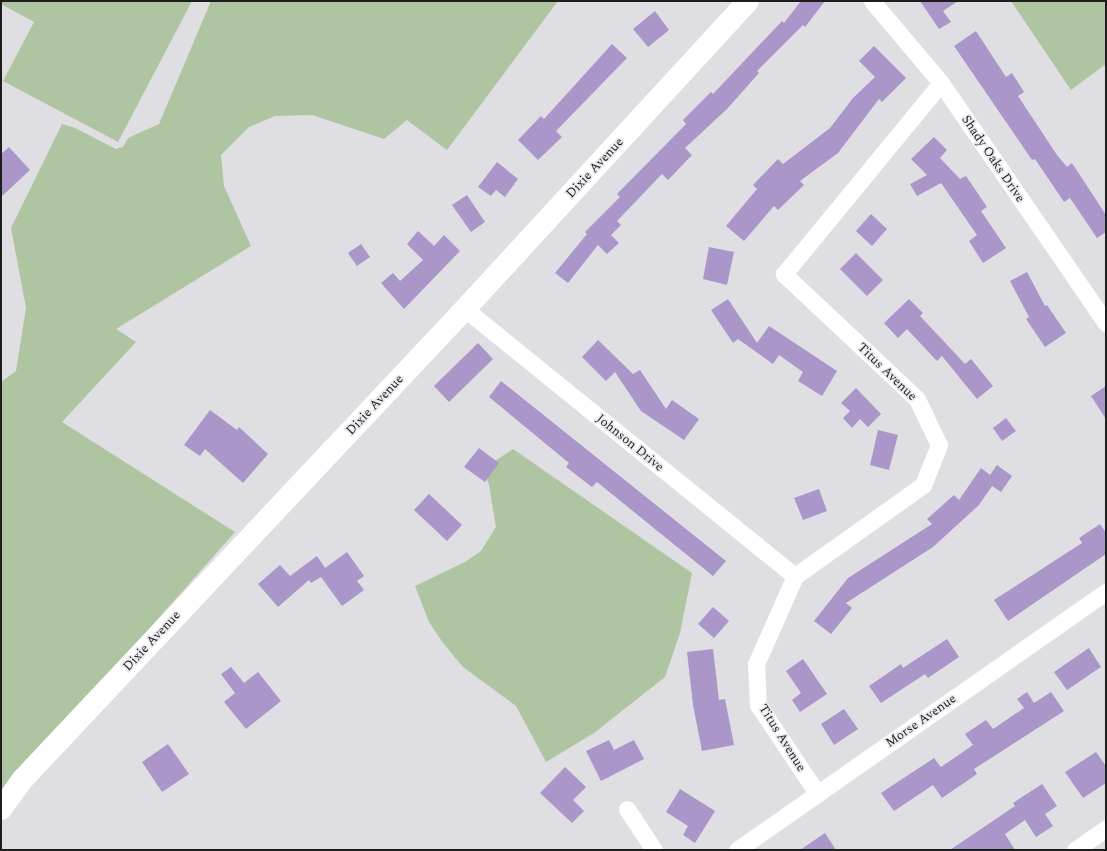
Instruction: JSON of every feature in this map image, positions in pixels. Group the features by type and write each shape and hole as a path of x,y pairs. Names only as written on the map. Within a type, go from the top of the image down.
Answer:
{"street":[{"name":"Dixie Avenue","path":"1,809 27,775 465,309 748,1"},
{"name":"Shady Oaks Drive","path":"872,1 941,83 1106,323"},
{"name":"Titus Avenue","path":"817,794 758,704 756,664 795,576 923,485 939,446 917,399 784,274 941,83"},
{"name":"Johnson Drive","path":"465,309 795,576"},
{"name":"Morse Avenue","path":"737,850 1106,592"},
{"path":"627,809 654,850"},
{"path":"1074,850 1106,828"}],"green space":[{"path":"1,1 192,1 118,142 3,81 34,22 1,4"},
{"path":"211,1 558,1 447,150 407,120 384,139 312,115 275,116 249,127 221,155 224,186 251,246 116,329 136,342 62,422 235,532 1,796 1,382 16,371 26,308 11,228 62,124 75,128 116,149 123,147 128,138 159,124"},
{"path":"1011,1 1106,1 1106,64 1071,90"},
{"path":"513,449 692,573 680,633 665,677 594,733 546,762 516,706 463,667 443,643 429,622 415,586 465,562 481,551 496,527 489,485 483,469"}],"building":[{"path":"801,1 825,1 805,27 803,25 757,71 759,73 727,109 685,148 692,155 668,180 662,174 617,221 621,225 611,235 619,243 607,254 598,245 568,283 555,273 587,234 585,232 620,197 617,194 686,124 683,120 711,92 713,94 782,21 784,23"},
{"path":"920,1 958,1 943,11 951,22 939,29"},
{"path":"655,11 669,30 648,47 633,29"},
{"path":"976,31 1006,77 1012,73 1024,92 1018,96 1057,155 1067,167 1072,163 1106,215 1106,232 1097,238 1070,198 1064,202 1035,159 1032,160 954,46"},
{"path":"612,44 627,58 556,131 562,137 538,160 518,140 541,116 544,119"},
{"path":"874,46 906,78 882,102 879,99 838,153 800,181 804,185 778,210 774,206 744,241 726,226 757,189 753,185 778,159 783,164 830,128 853,98 875,77 859,61"},
{"path":"934,137 947,150 940,158 960,179 966,176 987,207 981,211 1006,248 983,263 969,241 977,235 941,183 917,196 910,184 927,175 911,159"},
{"path":"9,147 30,170 1,197 1,154"},
{"path":"497,162 518,179 505,197 496,190 491,196 478,187"},
{"path":"467,195 485,222 471,232 452,205"},
{"path":"871,214 887,229 872,246 856,231"},
{"path":"418,231 434,246 444,235 460,251 404,309 381,283 393,273 400,281 423,260 407,244"},
{"path":"361,244 370,257 357,266 348,253"},
{"path":"709,247 734,252 727,285 703,279"},
{"path":"856,253 883,280 867,296 840,269"},
{"path":"1027,272 1045,306 1047,305 1066,333 1045,347 1026,319 1029,317 1010,281"},
{"path":"728,299 757,343 769,326 837,371 822,396 798,381 803,372 779,355 773,364 738,339 733,343 711,310"},
{"path":"909,299 923,313 920,316 965,364 971,359 993,386 977,399 942,356 937,361 907,329 898,338 884,323"},
{"path":"598,340 633,374 640,370 666,409 672,400 699,419 684,440 641,411 615,372 606,381 582,357"},
{"path":"478,343 493,359 449,402 434,386"},
{"path":"501,381 726,561 713,576 597,482 592,487 566,467 569,463 489,397"},
{"path":"1106,386 1106,419 1091,396"},
{"path":"856,388 881,414 868,427 860,419 852,428 843,418 850,411 841,403"},
{"path":"210,410 237,430 239,427 268,454 243,483 205,449 200,456 184,445"},
{"path":"1006,418 1016,431 1002,441 993,428"},
{"path":"878,430 898,435 889,470 870,465"},
{"path":"479,448 499,463 485,482 464,467"},
{"path":"997,465 1012,476 1001,492 992,486 979,505 933,547 846,603 852,608 831,634 814,621 848,578 932,524 927,519 954,495 959,500 981,468 990,475"},
{"path":"819,489 827,511 803,520 794,498"},
{"path":"429,494 462,525 447,541 414,510"},
{"path":"1100,524 1106,533 1106,554 1008,621 994,600 1082,543 1079,538"},
{"path":"347,552 364,576 357,581 364,590 342,606 321,577 311,583 309,580 278,607 258,584 280,565 290,576 317,556 325,568"},
{"path":"713,607 729,621 714,638 698,624"},
{"path":"947,639 959,657 928,678 925,674 881,703 869,686 901,664 903,668"},
{"path":"1089,648 1101,667 1067,690 1054,672"},
{"path":"713,649 719,700 725,699 734,745 702,751 693,705 687,652"},
{"path":"803,659 827,694 800,712 792,700 801,693 786,671"},
{"path":"231,667 244,683 258,672 281,701 246,729 224,702 235,693 221,674"},
{"path":"1027,692 1034,703 1051,692 1064,711 974,769 977,774 942,798 933,785 894,811 881,793 934,758 941,767 973,745 965,734 986,720 993,729 1024,708 1017,699"},
{"path":"844,709 858,729 834,745 821,724"},
{"path":"609,740 614,750 634,740 644,759 601,781 586,751"},
{"path":"168,744 189,774 162,792 142,762"},
{"path":"1096,752 1106,766 1106,783 1083,798 1065,772"},
{"path":"565,767 586,787 573,800 584,811 572,823 540,793"},
{"path":"1042,784 1057,806 1045,814 1053,826 1036,837 1025,820 1005,834 1015,850 950,850 1015,806 1013,803"},
{"path":"680,789 715,811 695,843 683,835 688,826 666,812"},
{"path":"825,833 836,850 800,850"}]}
